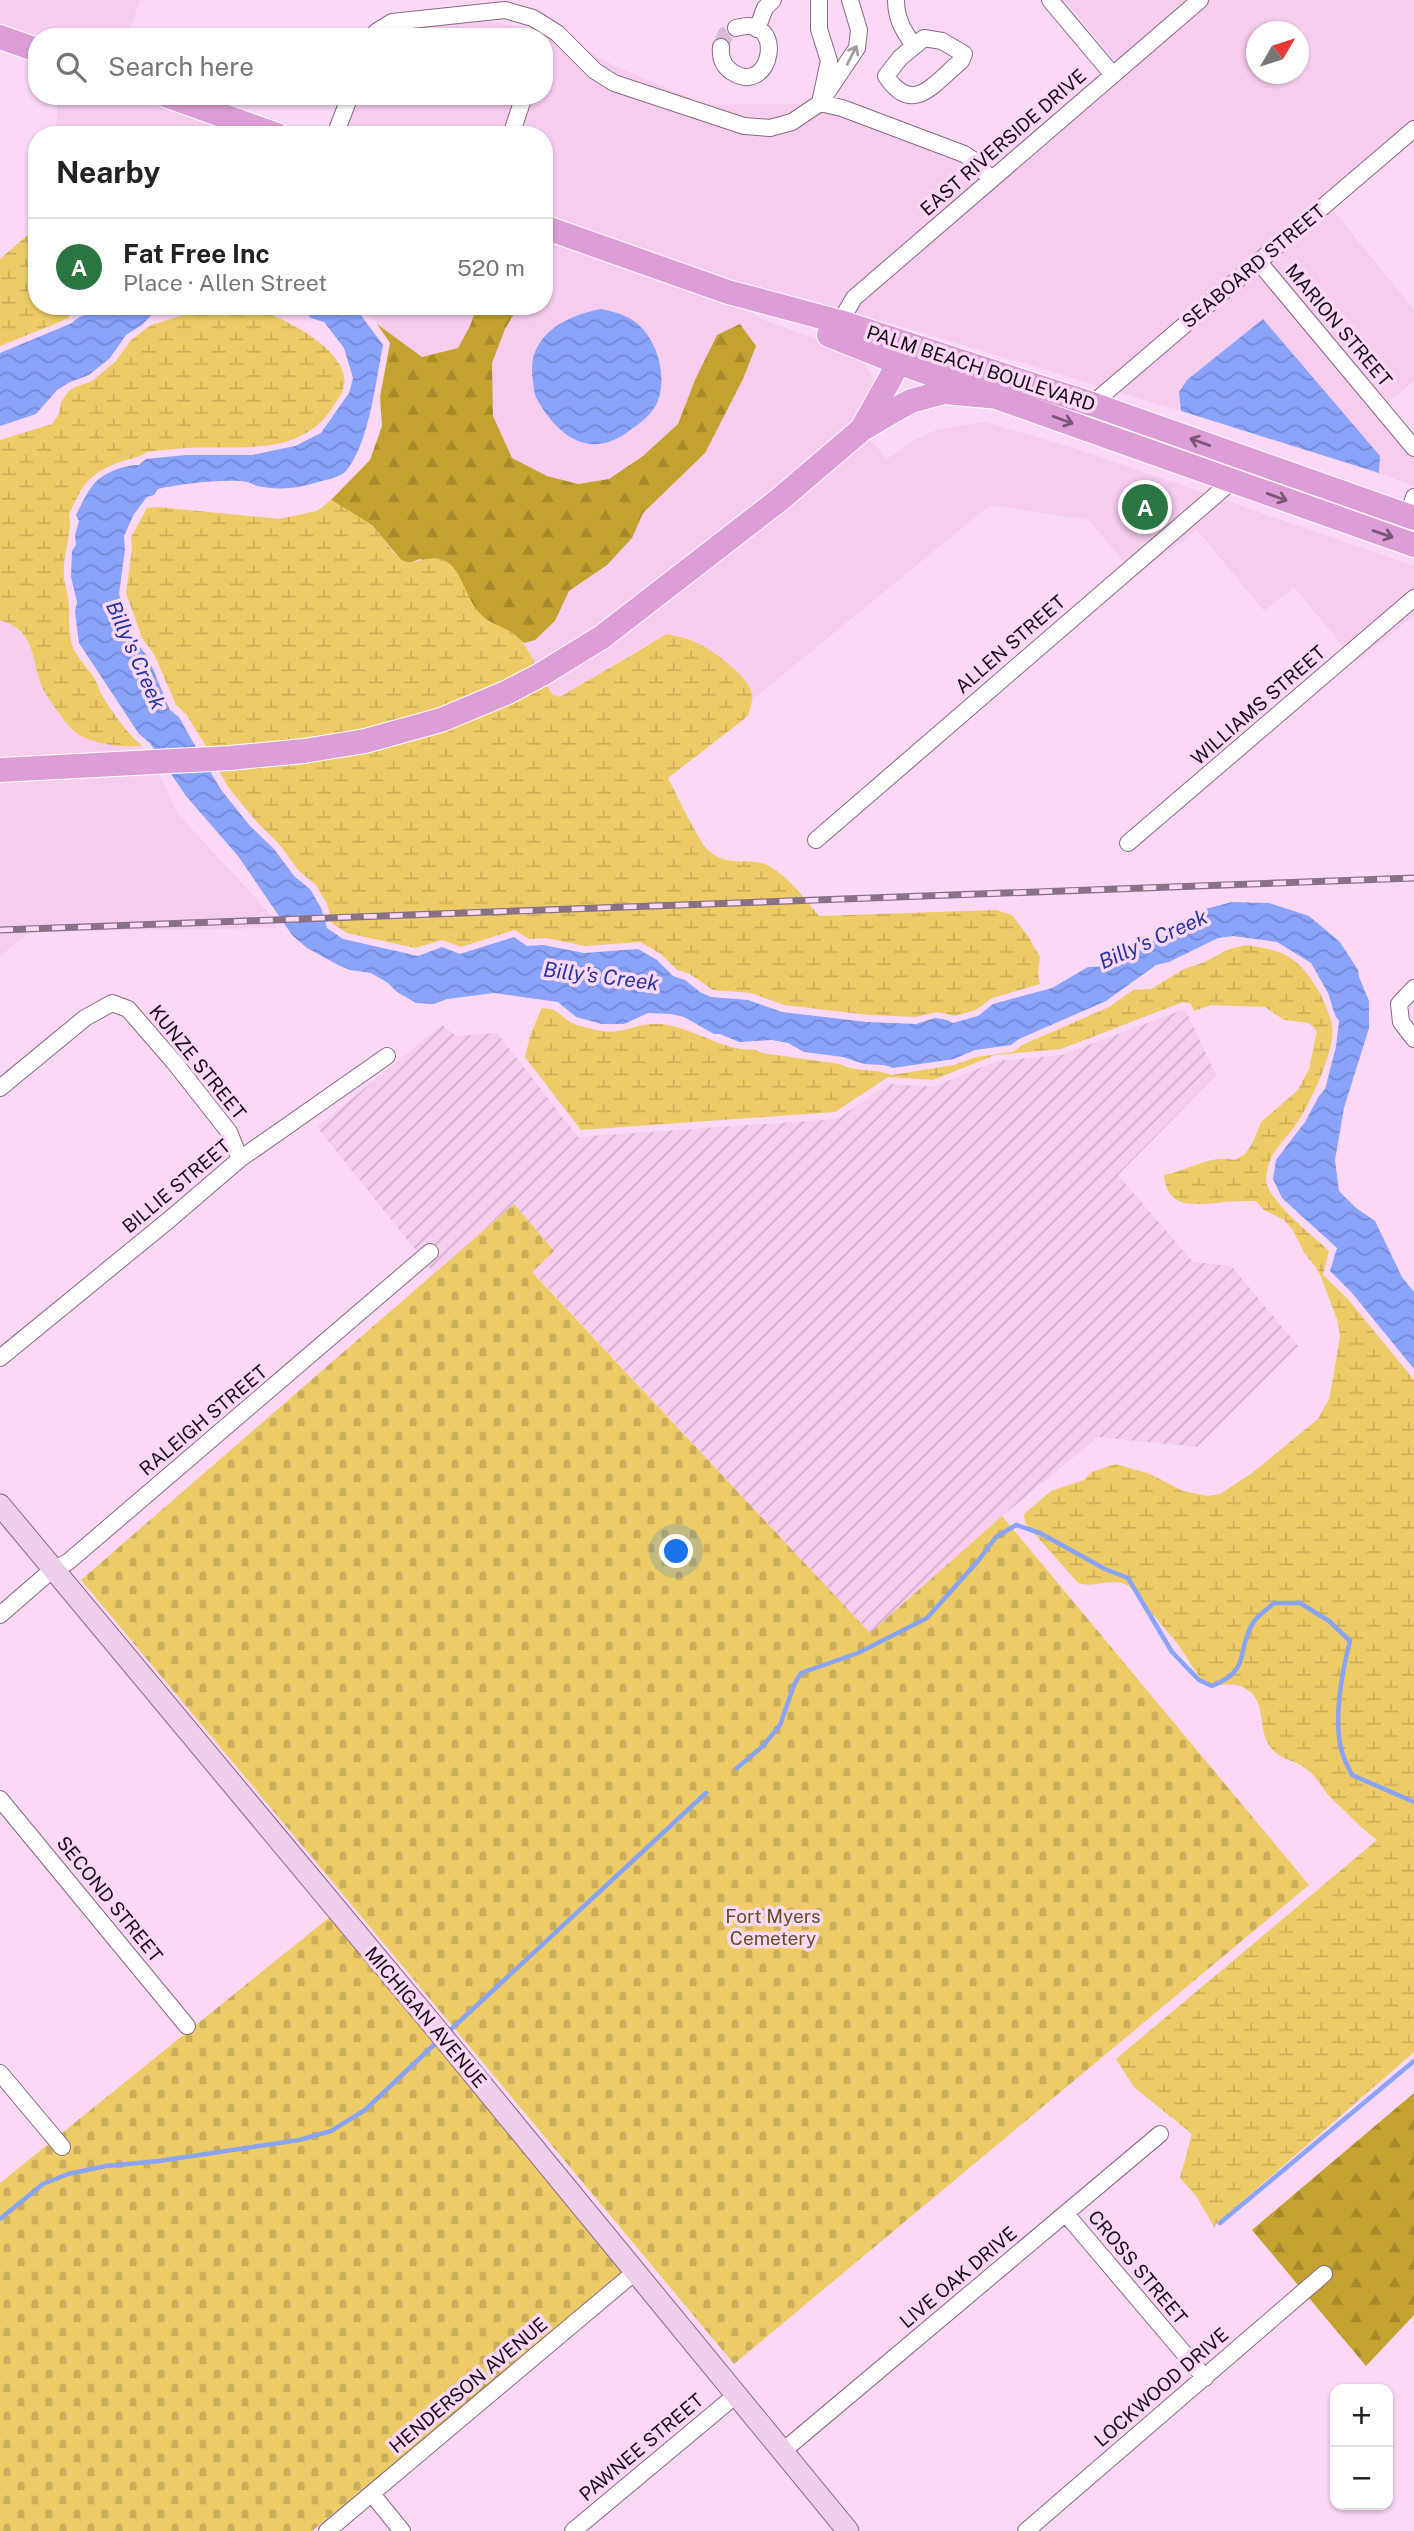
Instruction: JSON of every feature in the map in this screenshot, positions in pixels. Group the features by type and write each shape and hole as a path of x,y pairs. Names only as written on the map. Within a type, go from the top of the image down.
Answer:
{"main road":[{"path":"0,37 28,47"},
{"path":"193,105 252,126"},
{"name":"PALM BEACH BOULEVARD","path":"553,230 736,294 840,322 901,353 1092,404 1287,474 1412,510"},
{"path":"736,294 770,313 901,353 999,397"},
{"path":"861,430 901,353"},
{"path":"0,770 230,758 304,751 406,731 476,706 542,674 630,617 779,500 861,430 893,411 911,401 944,392 999,397"},
{"name":"PALM BEACH BOULEVARD","path":"999,397 1414,545"},
{"path":"1232,481 1244,474 1287,474"}],"street":[{"path":"757,29 765,8 773,0"},
{"path":"819,0 819,29 828,61 820,103"},
{"path":"553,33 557,33 595,71 614,83 744,126 771,128 792,122 820,103 857,48 859,30 850,0"},
{"path":"896,0 896,14 901,27 914,46"},
{"path":"1050,0 1113,75"},
{"name":"EAST RIVERSIDE DRIVE","path":"840,322 854,298 1200,0"},
{"path":"384,28 392,22 407,19 505,10 533,18 542,28"},
{"path":"720,47 722,60 732,72 741,76 758,73 768,62 770,45 764,34 749,26 736,28"},
{"path":"924,38 931,38 964,54 961,61 921,93 910,97 899,93 886,76 890,68 914,46 924,38"},
{"path":"820,103 842,108 964,153 975,161 991,180"},
{"path":"338,126 347,105"},
{"path":"514,126 521,105"},
{"name":"SEABOARD STREET","path":"1092,404 1414,129"},
{"name":"MARION STREET","path":"1258,261 1414,448"},
{"name":"ALLEN STREET","path":"816,840 1232,481"},
{"name":"WILLIAMS STREET","path":"1128,842 1414,598"},
{"path":"1414,988 1399,1004 1401,1022 1414,1040"},
{"name":"KUNZE STREET","path":"0,1088 85,1018 112,1003 128,1009 174,1062 229,1132 240,1159"},
{"name":"BILLIE STREET","path":"0,1358 240,1159 387,1056"},
{"name":"RALEIGH STREET","path":"0,1615 52,1570 78,1554 430,1252"},
{"name":"MICHIGAN AVENUE","path":"0,1506 433,2025 783,2451 839,2528"},
{"name":"SECOND STREET","path":"0,1799 187,2026"},
{"path":"0,2073 62,2147"},
{"name":"LIVE OAK DRIVE","path":"783,2451 1160,2134"},
{"name":"CROSS STREET","path":"1066,2214 1205,2378"},
{"name":"HENDERSON AVENUE","path":"327,2531 635,2272"},
{"name":"LOCKWOOD DRIVE","path":"1026,2531 1324,2274"},
{"name":"PAWNEE STREET","path":"573,2531 736,2395"},
{"path":"372,2494 402,2531"}],"shaded area":[{"path":"0,0 140,0 130,28 28,28 28,38 0,28"},
{"path":"1065,0 1414,0 1414,142 1333,210 1414,310 1414,381 1381,408 1414,448 1414,486 1379,473 1380,456 1179,392 1181,411 890,323 875,325 789,300 553,221 553,126 343,126 353,105 553,105 553,32 615,66 706,105 838,103 998,177 1117,63"},
{"path":"475,19 529,28 388,28"},
{"path":"58,105 167,105 227,126 56,126"},
{"path":"553,239 732,302 766,321 867,358 865,365 877,386 858,420 626,611 538,668 524,643 535,640 555,622 569,591 607,565 632,538 643,513 671,485 725,415 756,346 717,335 678,424 643,456 609,479 578,484 547,476 512,458 493,416 492,363 514,315 553,315"},
{"path":"370,315 474,315 458,348 422,357 377,324"},
{"path":"985,422 1077,449 1414,566 1414,615 1356,662 1294,587 1264,611 1197,530 1135,576 1089,520 990,505 752,700 752,693 739,675 719,657 686,638 649,643 560,697 552,694 545,682 867,436 887,459 918,438 939,429"},
{"path":"0,620 12,624 29,642 43,690 73,731 94,740 128,747 142,746 148,754 0,762"},
{"path":"157,770 177,813 262,905 277,928 30,932 0,956 0,778"},
{"path":"1185,1009 1216,1075 1118,1175 1193,1262 1231,1266 1298,1346 1197,1447 1098,1437 1002,1516 870,1633 532,1271 514,1204 434,1273 317,1127 442,1025 456,1036 497,1033 578,1137 837,1119 889,1084 933,1087 997,1061 1062,1055"}],"green space":[{"path":"28,235 28,315 71,315 0,346 0,259"},
{"path":"184,315 270,315 299,328 328,350 339,363 344,376 343,389 319,424 303,435 285,442 266,446 148,452 106,468 84,485 69,514 70,529 64,568 70,631 72,645 93,676 103,697 142,746 116,746 75,732 43,689 27,639 12,625 0,620 0,440 52,424 67,393 92,381 116,361 131,340 151,325"},
{"path":"474,315 514,315 492,363 493,416 512,458 547,476 578,484 609,479 643,456 678,424 717,335 740,324 756,346 743,379 705,453 643,513 632,538 607,565 569,591 555,621 535,640 524,643 481,616 467,595 457,572 420,559 409,563 401,560 373,526 331,500 370,460 382,426 380,397 390,343 377,324 422,357 458,348"},
{"path":"331,500 372,526 404,562 433,558 451,565 480,614 518,637 538,668 474,699 364,733 209,751 186,714 176,705 154,654 142,638 126,593 132,550 131,537 147,508 279,519 317,511"},
{"path":"667,634 695,642 719,657 737,671 752,694 748,716 668,778 708,850 731,861 769,866 790,882 819,916 996,910 1012,915 1040,957 1040,984 992,998 976,1010 955,1016 937,1012 916,1017 869,1015 784,1005 751,993 713,990 690,974 677,970 661,954 640,942 585,946 546,938 529,939 515,930 461,947 442,940 415,948 347,933 333,924 327,904 316,885 299,871 279,844 256,821 228,787 217,767 545,682 552,694 560,697"},
{"path":"1245,945 1280,952 1304,969 1320,993 1332,1025 1330,1047 1322,1074 1299,1120 1270,1161 1266,1179 1268,1187 1282,1207 1329,1251 1323,1275 1347,1298 1414,1380 1414,2052 1215,2225 1215,2228 1196,2196 1180,2178 1192,2134 1134,2087 1116,2059 1377,1840 1330,1797 1309,1771 1273,1750 1266,1738 1258,1703 1249,1691 1238,1685 1204,1684 1177,1643 1129,1586 1115,1582 1091,1585 1078,1583 1025,1523 1024,1514 1051,1491 1084,1480 1092,1472 1116,1464 1150,1474 1183,1491 1208,1496 1220,1494 1252,1473 1318,1419 1329,1399 1340,1336 1338,1322 1319,1272 1292,1229 1284,1220 1264,1210 1256,1201 1198,1204 1182,1202 1170,1194 1164,1175 1217,1159 1235,1160 1245,1154 1261,1122 1298,1090 1309,1069 1317,1031 1309,1023 1284,1020 1265,1007 1211,1005 1194,1011 1191,1004 1183,1002 1061,1049 995,1055 933,1080 888,1077 835,1112 581,1130 525,1057 531,1033 542,1008 555,1011 573,1023 601,1031 653,1024 670,1025 736,1048 892,1075 954,1065 976,1057 1013,1052 1022,1045 1109,1007 1133,990 1151,989 1184,969"},
{"name":"Fort Myers Cemetery","path":"514,1204 554,1251 532,1272 870,1633 1002,1516 1309,1885 734,2364 81,1580"},
{"path":"331,1916 626,2272 312,2531 0,2531 0,2183"},
{"path":"1414,2093 1414,2315 1366,2366 1252,2230"}],"water":[{"path":"601,309 627,317 646,333 658,356 661,369 660,394 651,413 629,431 615,440 589,444 566,434 546,414 535,394 532,366 535,352 550,331 574,317"},
{"path":"84,315 151,315 126,335 110,358 89,375 57,390 36,414 0,426 0,353 72,323"},
{"name":"Billy's Creek","path":"308,315 361,315 383,345 366,429 345,472 294,488 272,488 248,482 228,481 158,489 154,495 147,497 134,514 124,536 125,549 119,594 135,641 148,657 170,710 179,717 194,744 208,761 212,775 222,791 250,826 274,849 294,876 310,889 321,908 327,928 343,939 418,956 442,947 460,954 514,937 527,946 543,945 584,953 638,949 657,960 673,976 685,980 711,997 748,1000 782,1012 867,1022 916,1024 935,1018 953,1023 978,1016 993,1004 1052,988 1088,967 1113,966 1198,911 1232,902 1269,903 1309,916 1340,942 1358,970 1369,1001 1369,1028 1344,1108 1335,1160 1339,1191 1356,1208 1375,1221 1402,1277 1414,1292 1414,1369 1352,1293 1330,1271 1337,1248 1282,1198 1273,1179 1276,1160 1305,1122 1325,1089 1336,1047 1339,1021 1328,993 1311,963 1277,942 1233,936 1218,938 1169,962 1156,965 1106,1001 1011,1045 975,1050 954,1059 893,1068 804,1052 788,1043 772,1040 739,1042 714,1034 684,1017 671,1014 648,1013 624,1024 602,1024 576,1017 558,1002 494,993 447,999 434,1004 416,1003 371,973 340,966 307,948 292,935 238,856 186,796 150,743 139,734 79,643 75,612 77,602 71,577 72,551 76,545 75,535 79,521 76,515 93,485 107,474 127,466 139,465 146,459 186,455 252,455 295,446 321,433 349,393 353,378 344,348 324,322"},
{"path":"1263,319 1380,456 1379,473 1181,411 1179,392 1187,380"}],"waterway":[{"path":"737,1768 763,1746 780,1725 801,1673 858,1653 927,1618 996,1537 1016,1525 1040,1533 1105,1569 1128,1578 1172,1652 1199,1680 1212,1686 1233,1673 1241,1659 1253,1623 1274,1603 1300,1603 1329,1621 1350,1641 1338,1713 1340,1742 1346,1763 1352,1775 1414,1802"},
{"path":"447,2033 706,1793"},
{"path":"0,2219 43,2184 68,2174 106,2166 159,2161 299,2140 331,2131 365,2110 438,2041"},
{"path":"1220,2223 1414,2061"}],"tunnel":[{"path":"721,47 725,35 736,28"}],"railway":[{"path":"0,930 1414,878"}],"place":[{"name":"Fat Free Inc","path":"1145,507"}]}
